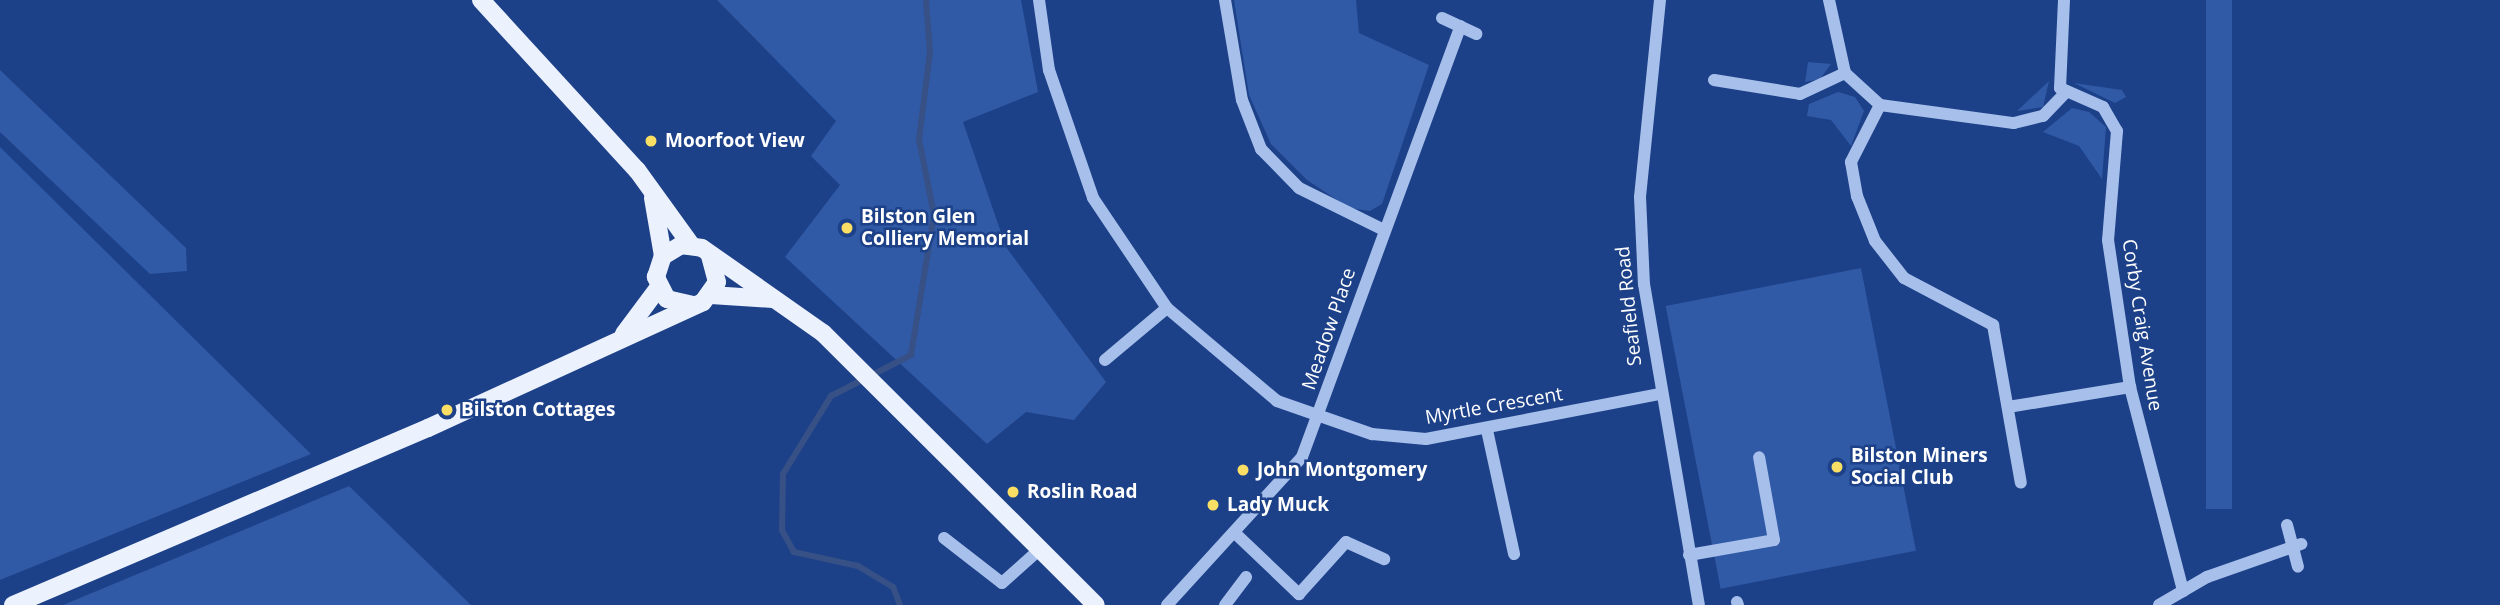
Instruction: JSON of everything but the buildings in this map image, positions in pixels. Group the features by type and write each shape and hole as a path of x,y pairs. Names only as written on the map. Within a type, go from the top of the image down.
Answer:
{"main road":[{"path":"481,0 652,193 691,245 776,300 857,368 1096,605"},
{"path":"622,337 659,287 663,256 652,193"},
{"path":"663,256 691,245"},
{"path":"710,255 717,282 711,295"},
{"path":"659,287 679,305 693,305"},
{"path":"13,605 428,428 711,295 776,300"}],"street":[{"name":"Myrtle Crescent","path":"1039,0 1049,70 1093,198 1167,308 1244,377 1317,420 1426,439 1487,430 1659,394"},
{"path":"1225,0 1242,100 1261,149 1299,188 1384,230"},
{"name":"Seafield Road","path":"1660,0 1640,197 1659,394 1699,605"},
{"path":"1829,0 1845,73 1880,105 2014,123 2043,116 2064,94 2059,81 2064,0"},
{"path":"1442,18 1477,34"},
{"name":"Meadow Place","path":"1167,605 1237,535 1287,479 1317,420 1384,230 1461,26"},
{"path":"1714,80 1800,93 1845,73"},
{"name":"Corby Craig Avenue","path":"2064,94 2103,107 2117,131 2107,219 2130,387 2183,591"},
{"path":"1880,105 1851,176 1875,241 1904,278 1928,296 1993,325 2021,483"},
{"path":"1105,360 1167,308"},
{"path":"2008,407 2130,387"},
{"path":"1487,430 1514,554"},
{"path":"1689,555 1774,540 1759,457"},
{"path":"2287,525 2296,546 2298,567"},
{"path":"1237,535 1299,594 1346,542 1384,559"},
{"path":"944,538 1002,583 1040,549"},
{"path":"2159,605 2183,591 2296,546"},
{"path":"1225,605 1246,577"}],"shaded area":[{"path":"717,0 1021,0 1038,92 963,122 1006,247 1106,382 1074,420 1026,412 987,444 785,257 840,185 811,156 836,121"},
{"path":"1234,0 1356,0 1359,33 1429,65 1382,204 1370,211 1349,208 1307,180 1271,144 1249,95"},
{"path":"2206,0 2232,0 2232,509 2206,509"},
{"path":"1808,62 1831,64 1820,79 1805,82"},
{"path":"0,70 186,248 187,271 150,274 0,132"},
{"path":"2049,81 2043,107 2017,111"},
{"path":"2074,83 2122,90 2126,97 2115,103"},
{"path":"1838,92 1855,97 1864,111 1851,146 1831,120 1807,116 1809,104"},
{"path":"2072,108 2089,112 2106,127 2102,179 2079,146 2043,132"},
{"path":"0,147 311,454 0,580"},
{"path":"1861,268 1916,551 1721,589 1666,306"},
{"path":"349,486 471,605 63,605"}],"waterway":[{"path":"900,605 893,587 858,566 794,552 782,530 783,474 831,396 911,355 934,215 919,139 930,52 926,0"}],"place":[{"name":"Moorfoot View","path":"651,141"},
{"name":"Bilston Glen Colliery Memorial","path":"847,228"},
{"name":"Bilston Cottages","path":"447,410"},
{"name":"Bilston Miners Social Club","path":"1837,467"},
{"name":"John Montgomery","path":"1243,470"},
{"name":"Roslin Road","path":"1013,492"},
{"name":"Lady Muck","path":"1213,505"}]}
